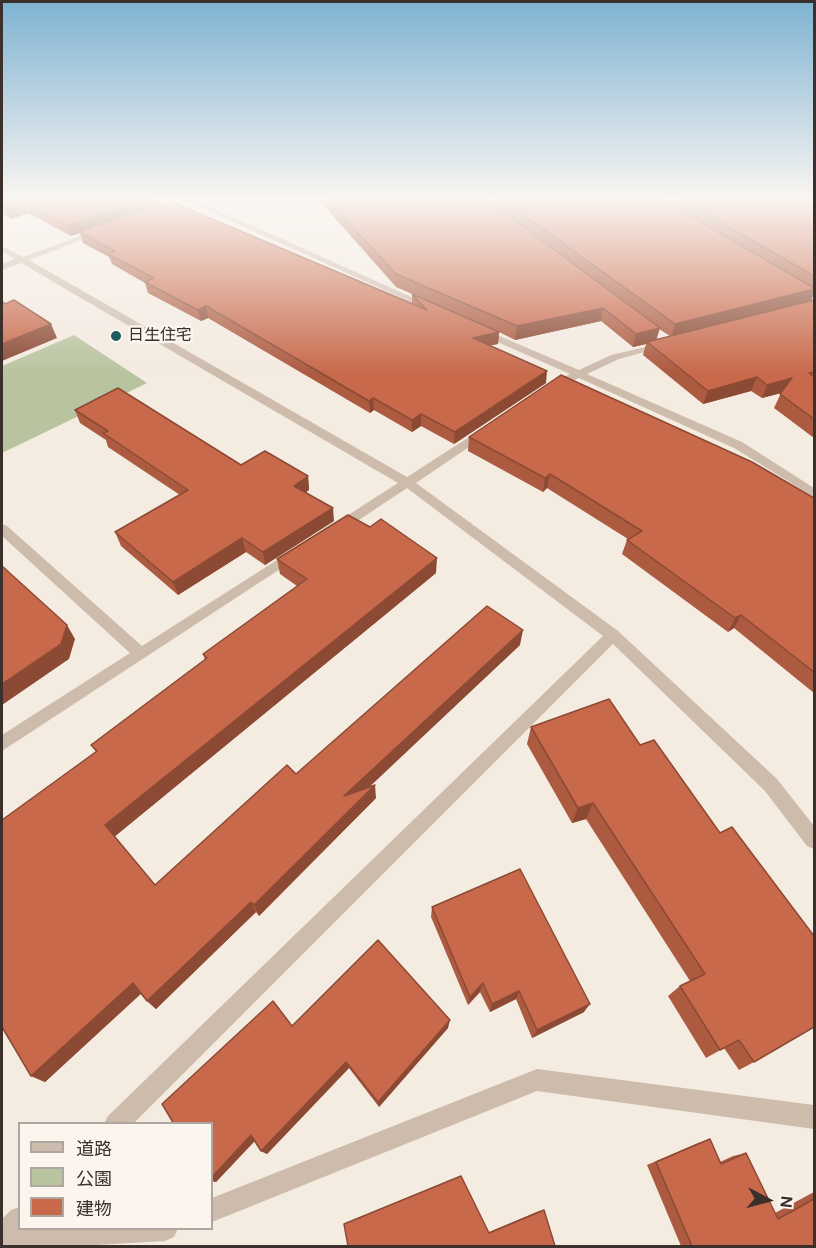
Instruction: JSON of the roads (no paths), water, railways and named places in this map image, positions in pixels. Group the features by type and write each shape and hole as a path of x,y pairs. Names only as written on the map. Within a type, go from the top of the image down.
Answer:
{"street":[{"path":"19,258 139,325 408,483 613,634 771,785 814,840"},
{"path":"2,267 30,258"},
{"path":"321,258 436,310"},
{"path":"468,325 738,445 814,493"},
{"path":"546,390 615,357 669,343 660,336"},
{"path":"2,744 408,483 497,423"},
{"path":"2,529 141,654"},
{"path":"118,1122 613,634"},
{"path":"213,1210 537,1080 814,1117"},
{"path":"2,1238 18,1221"},
{"path":"2,1238 132,1230"}],"place":[{"name":"日生住宅","path":"116,336"}]}
